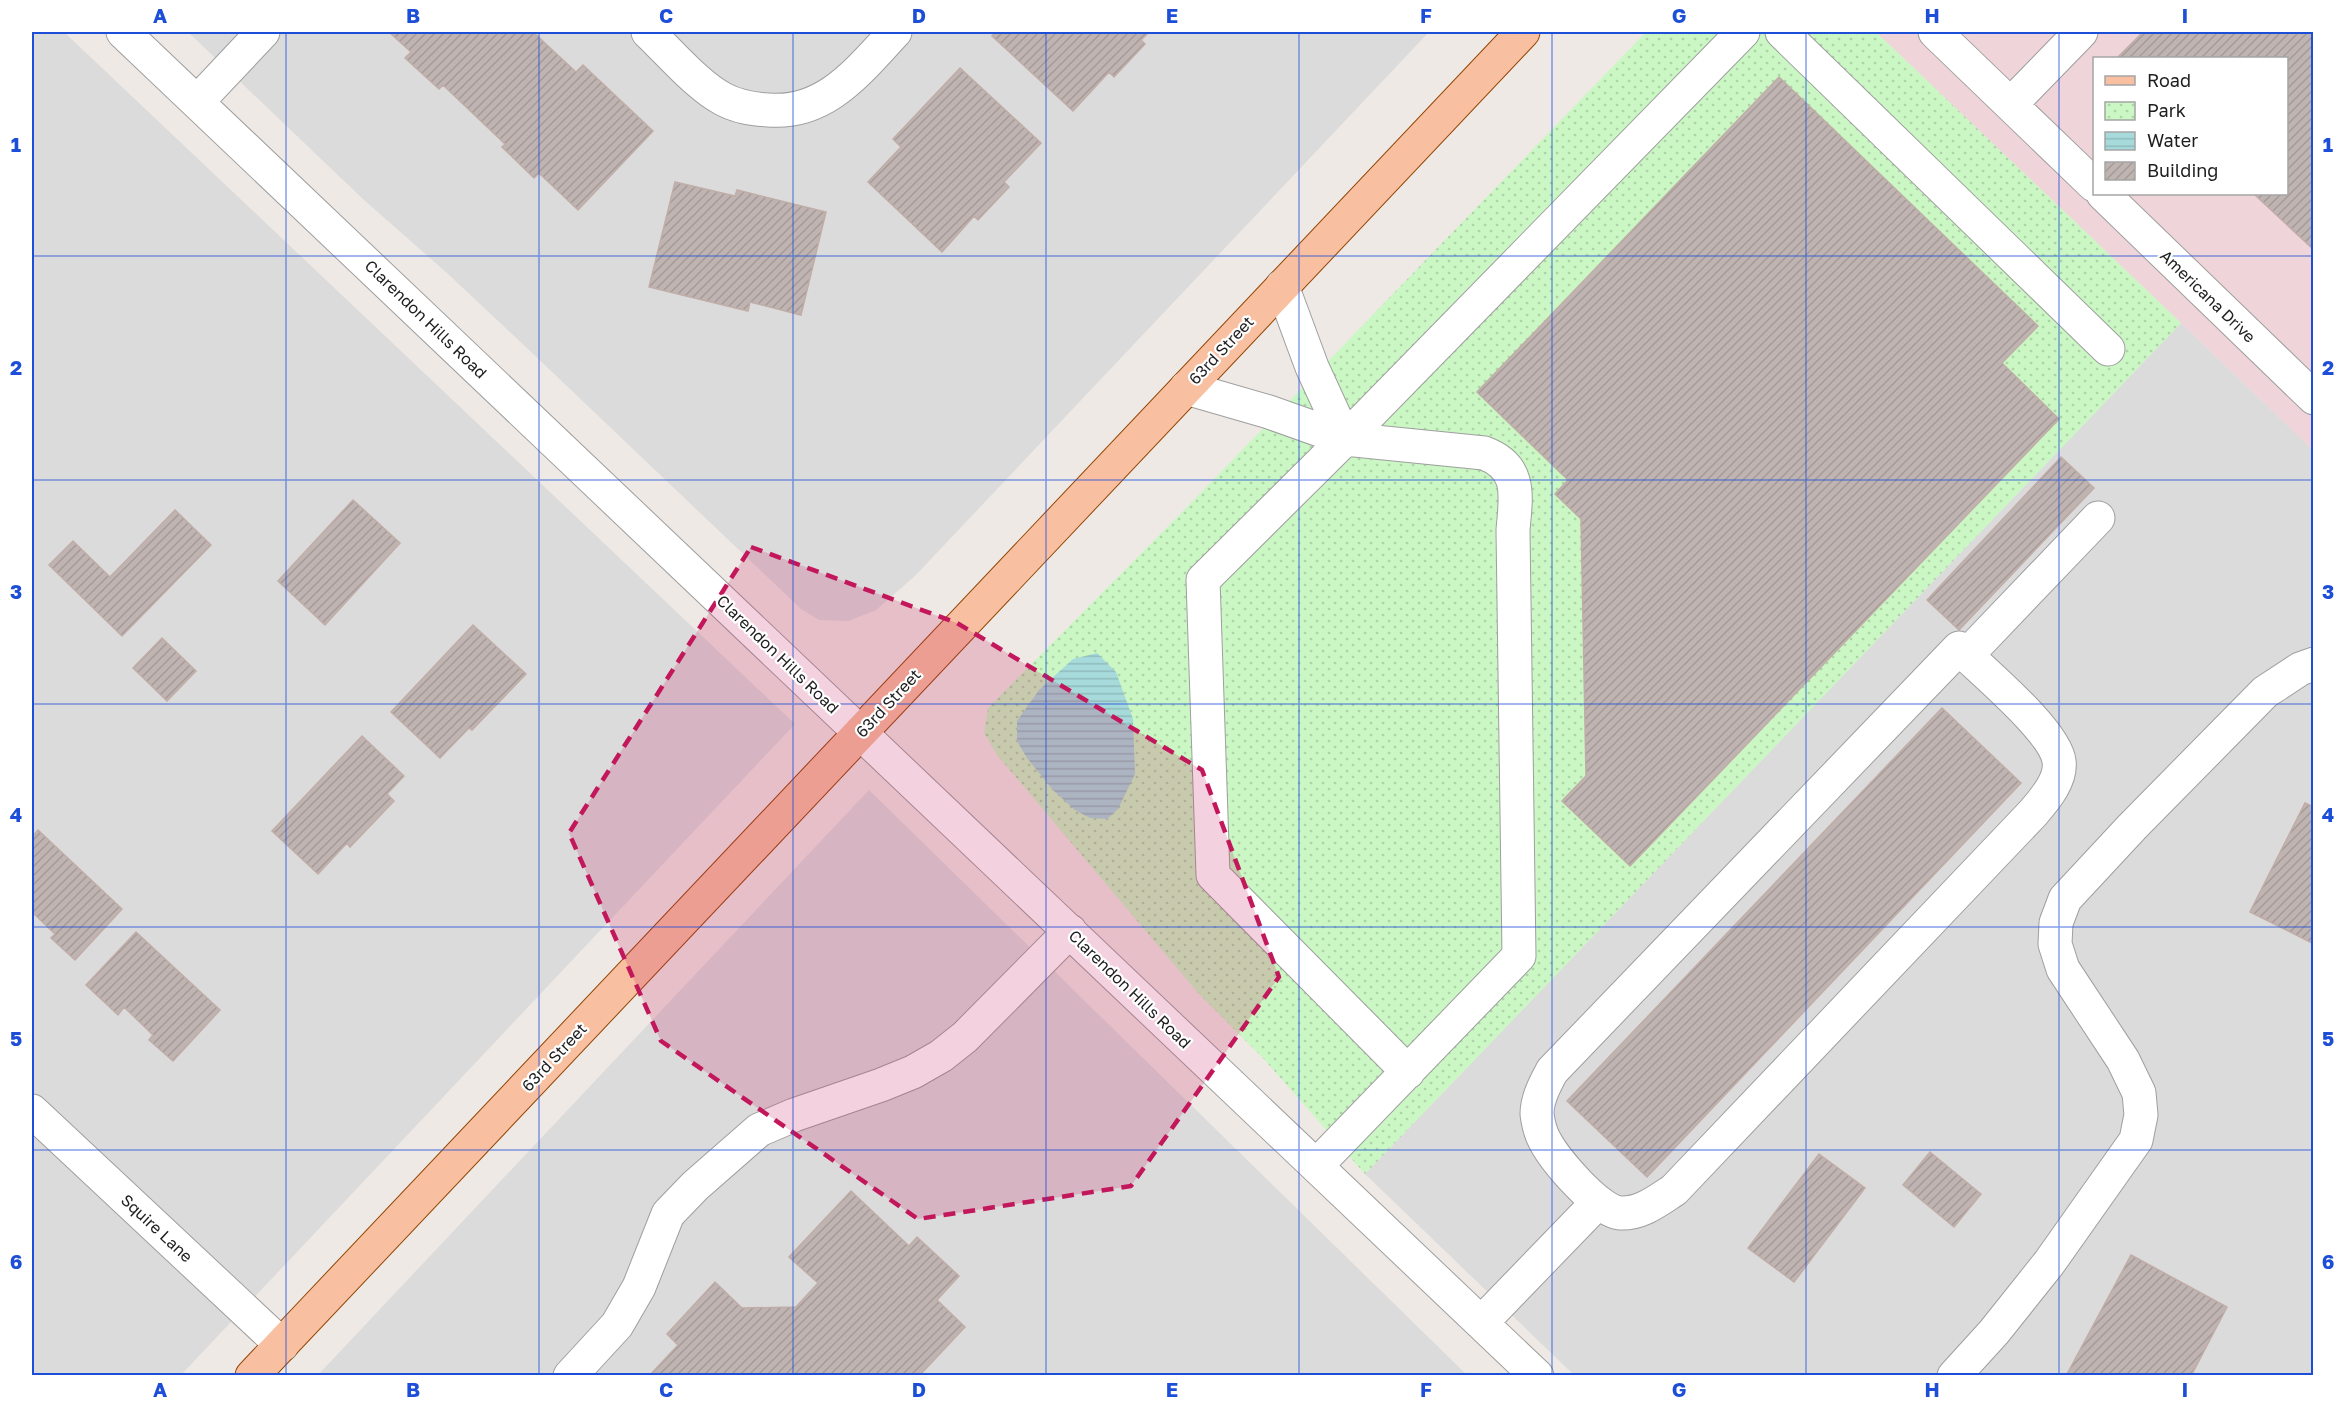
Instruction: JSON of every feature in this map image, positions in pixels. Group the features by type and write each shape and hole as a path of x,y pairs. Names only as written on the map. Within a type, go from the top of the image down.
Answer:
{"main road":[{"name":"63rd Street","path":"252,1376 1523,32"}],"street":[{"name":"Clarendon Hills Road","path":"123,32 1537,1376"},
{"path":"197,102 263,32"},
{"path":"648,32 722,99 746,109 772,111 799,110 825,99 854,75 895,32"},
{"path":"1408,1072 1213,875 1203,580 1345,439 1743,32"},
{"path":"1782,32 2108,349"},
{"path":"1935,32 2093,184"},
{"path":"2011,104 2081,32"},
{"name":"Americana Drive","path":"2104,195 2313,398"},
{"path":"1282,286 1312,367 1345,439"},
{"path":"1186,388 1269,412 1345,439 1484,453 1499,458 1509,470 1515,483 1519,956 1316,1166"},
{"path":"1966,656 2097,518"},
{"path":"1959,648 2038,724 2051,744 2060,761 2056,779 2049,794 2025,822 1674,1190 1650,1206 1634,1213 1617,1213 1598,1202 1568,1173 1544,1140 1537,1114 1541,1092 1552,1071 1959,648"},
{"path":"1954,1376 1994,1332 2049,1263 2136,1140 2141,1115 2139,1093 2123,1060 2063,969 2055,944 2056,923 2065,899 2132,827 2265,692 2300,669 2313,664"},
{"path":"570,1376 617,1325 639,1287 668,1214 695,1186 759,1130 794,1115 882,1085 941,1056 965,1037 1070,931"},
{"name":"Squire Lane","path":"32,1111 282,1345"},
{"path":"1481,1323 1598,1202"}],"highlighted area":[{"path":"751,547 957,623 1202,770 1279,977 1131,1186 918,1219 661,1041 569,833"}],"shaded area":[{"path":"32,32 64,32 795,724 181,1375 32,1375"},
{"path":"188,32 1429,32 915,576 876,610 848,621 819,620 801,609 529,350 447,273 364,200"},
{"path":"1876,32 2313,32 2313,450 2181,323"},
{"path":"2181,323 2313,450 2313,1375 1574,1375 1365,1174"},
{"path":"869,790 1467,1375 317,1376"}],"green space":[{"path":"1646,32 1876,32 2181,323 1365,1174 1263,1058 1199,994 997,755 984,733 988,708 1189,505"}],"water":[{"path":"1097,653 1116,672 1133,719 1135,774 1118,809 1107,819 1090,818 1075,810 1053,790 1027,758 1017,741 1017,721 1039,690 1073,659"}],"building":[{"path":"389,32 533,32 576,72 583,65 653,131 578,210 539,173 534,178 502,147 505,144 443,85 439,89 405,58 411,52"},
{"path":"996,32 1149,32 1141,40 1145,44 1114,77 1109,72 1073,111 992,36"},
{"path":"2143,32 2314,32 2314,250 2255,195 2288,195 2288,57 2118,57"},
{"path":"960,68 1041,143 1004,182 1009,187 978,220 974,216 942,252 868,182 901,147 893,139"},
{"path":"1779,77 2038,326 2002,363 2059,419 1630,866 1562,801 1586,776 1581,519 1555,494 1568,480 1477,392"},
{"path":"675,182 735,196 737,190 826,212 801,315 750,302 748,311 649,287"},
{"path":"2061,457 2094,488 1959,630 1927,600"},
{"path":"353,500 400,543 325,625 278,581"},
{"path":"175,510 211,545 122,636 49,565 73,541 110,577"},
{"path":"473,625 526,674 472,730 469,728 440,758 391,712"},
{"path":"162,638 196,671 167,701 133,668"},
{"path":"1942,708 2021,783 1647,1177 1567,1101"},
{"path":"362,736 404,776 387,794 394,801 350,847 347,843 318,874 272,831"},
{"path":"2305,803 2314,807 2314,944 2250,912"},
{"path":"38,830 122,909 75,960 51,938 55,934 32,912 32,837"},
{"path":"136,932 220,1010 173,1061 149,1040 153,1035 124,1007 118,1015 86,985"},
{"path":"1930,1152 1981,1194 1954,1227 1903,1185"},
{"path":"1819,1154 1865,1188 1794,1282 1748,1248"},
{"path":"851,1191 909,1246 917,1237 959,1276 937,1300 965,1327 919,1376 649,1376 678,1345 667,1334 715,1282 742,1308 796,1307 818,1283 789,1257"},
{"path":"2131,1255 2227,1307 2191,1376 2066,1376"}]}
